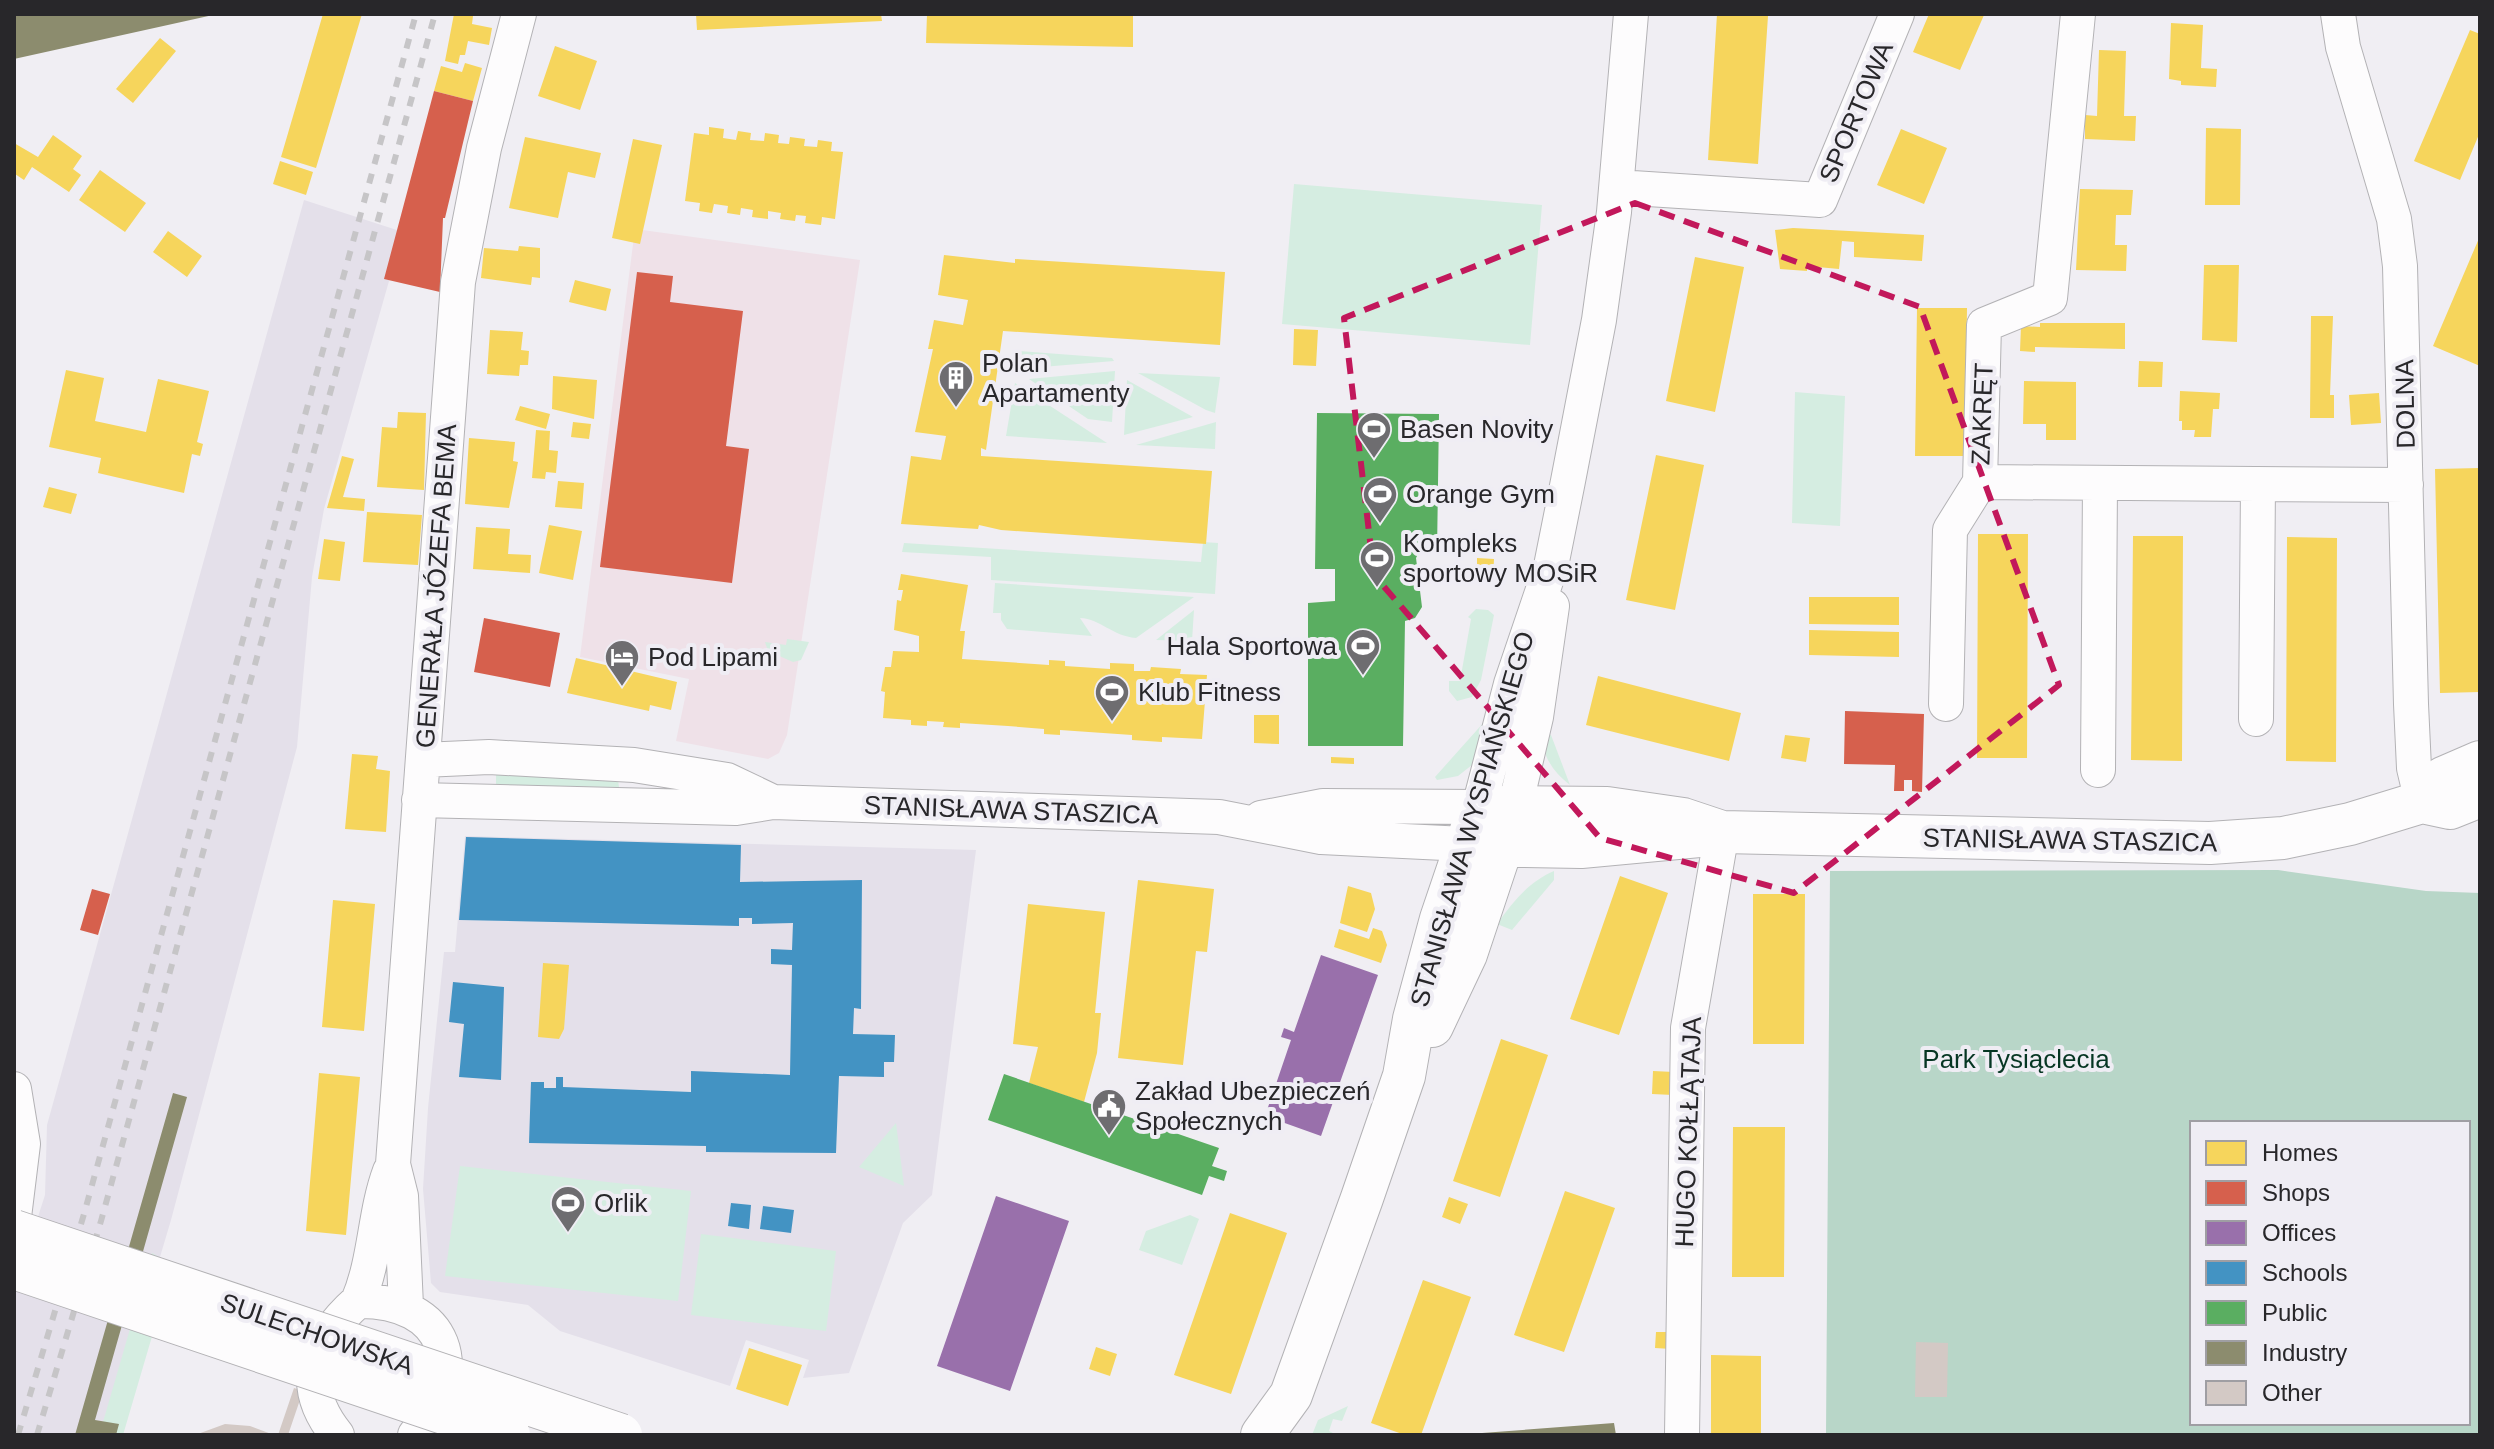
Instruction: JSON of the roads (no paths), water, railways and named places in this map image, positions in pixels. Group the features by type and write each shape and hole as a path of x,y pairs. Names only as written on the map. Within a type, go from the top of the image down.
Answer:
{"street":[{"name":"GENERAŁA JÓZEFA BEMA","path":"358,1301 369,1272 380,1199 393,1164 458,282 484,148 519,14"},
{"name":"STANISŁAWA WYSPIAŃSKIEGO","path":"1262,1435 1292,1415 1404,1076 1438,1016 1466,954 1490,826 1536,717 1552,610 1551,566 1599,320 1617,187 1631,14"},
{"name":"SPORTOWA","path":"1617,187 1820,200 1897,14"},
{"name":"ZAKRĘT","path":"2078,14 2050,298 1984,325 1980,482 2406,485"},
{"name":"DOLNA","path":"2338,14 2343,47 2394,219 2405,364 2414,768 2422,802"},
{"path":"1946,704 1950,530 1980,482"},
{"path":"2098,770 2100,483"},
{"path":"2256,719 2258,485"},
{"name":"STANISŁAWA STASZICA","path":"423,760 489,757 634,765 727,780 773,802"},
{"name":"STANISŁAWA STASZICA","path":"2422,802 2443,778 2480,762"},
{"name":"STANISŁAWA STASZICA","path":"419,800 736,808 773,802 1008,807 1249,821 1321,837 1490,826 1581,847 1688,840 1718,832 2210,843 2283,838 2350,824 2422,802 2450,808 2480,796"},
{"name":"HUGO KOŁŁĄTAJA","path":"1682,1435 1688,1028 1718,832"},
{"path":"14,1089 23,1144 14,1217"},
{"name":"GENERAŁA JÓZEFA BEMA","path":"393,1164 401,1196 406,1306"},
{"name":"SULECHOWSKA","path":"14,1231 621,1435"},
{"name":"SULECHOWSKA","path":"14,1268 509,1435"},
{"path":"337,1435 319,1405 314,1379 316,1358 335,1323 358,1301 406,1306 423,1318 442,1346 446,1372 440,1396 415,1435"}],"railway":[{"path":"18,1435 84,1214 416,14"},
{"path":"37,1435 101,1221 435,14"}],"place":[{"name":"Polan Apartamenty","path":"956,409"},
{"name":"Basen Novity","path":"1374,460"},
{"name":"Orange Gym","path":"1380,525"},
{"name":"Kompleks sportowy MOSiR","path":"1377,589"},
{"name":"Hala Sportowa","path":"1363,677"},
{"name":"Pod Lipami","path":"622,688"},
{"name":"Klub Fitness","path":"1112,723"},
{"name":"Zakład Ubezpieczeń Społecznych","path":"1109,1137"},
{"name":"Orlik","path":"568,1234"}],"park label":[{"name":"Park Tysiąclecia","path":"2016,1059"}]}
